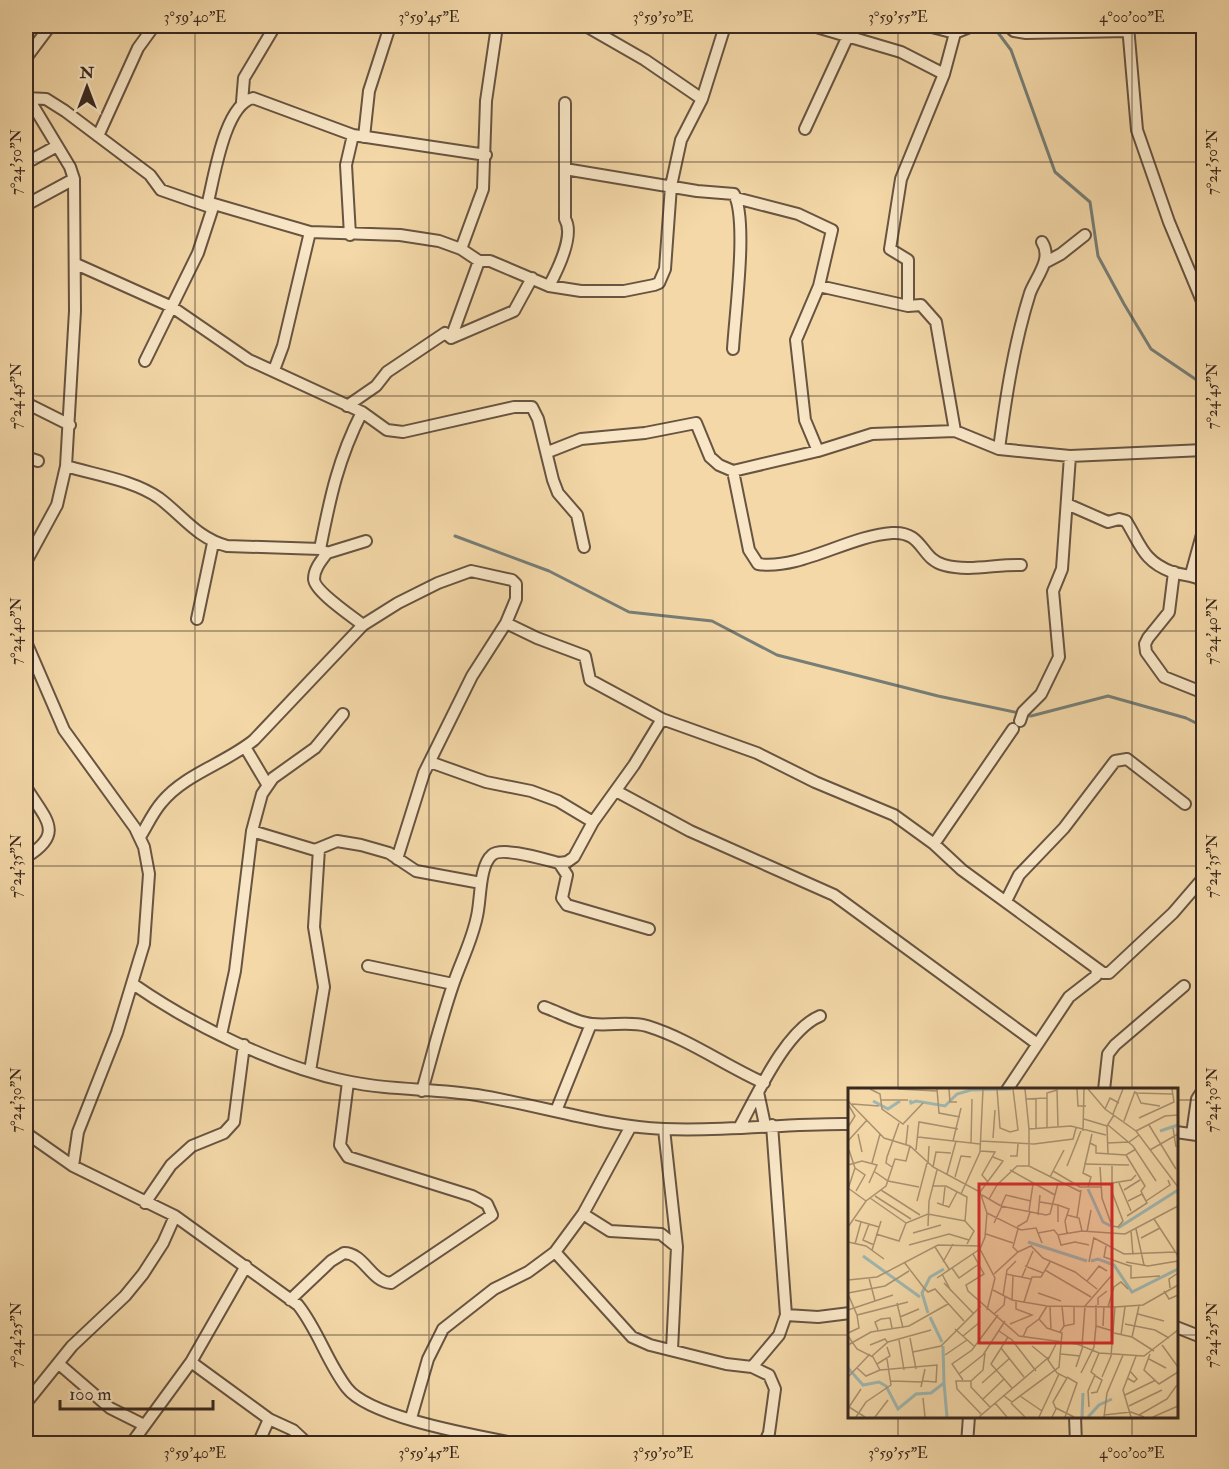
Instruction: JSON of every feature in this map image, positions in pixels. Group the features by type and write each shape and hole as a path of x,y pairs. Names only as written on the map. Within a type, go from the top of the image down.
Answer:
{"street":[{"path":"26,58 50,26"},
{"path":"98,136 138,48 154,26"},
{"path":"145,361 198,253 231,117 242,102 244,78 275,26"},
{"path":"350,235 346,165 359,136 369,91 390,26"},
{"path":"461,249 483,189 486,155 486,101 497,26"},
{"path":"589,26 645,60 702,99"},
{"path":"26,96 46,99 150,175 161,190 310,232 418,236 461,249 479,261 490,261 549,286 581,291 624,291 659,283 665,269 671,186 681,140 702,99 725,26"},
{"path":"813,26 901,52 944,74"},
{"path":"928,26 955,33 972,26"},
{"path":"1012,27 1128,28 1137,130 1169,222 1203,306"},
{"path":"908,306 908,260 890,249 897,201 901,179 944,74 955,33"},
{"path":"805,129 848,36"},
{"path":"26,96 57,146 74,179 76,264 70,425 66,466 57,505 26,562"},
{"path":"242,102 253,98 262,100 359,136 486,155"},
{"path":"549,286 559,268 568,233 565,219 565,103"},
{"path":"26,164 57,146"},
{"path":"565,169 734,194 740,210 741,230 734,348"},
{"path":"26,205 74,179"},
{"path":"736,198 798,214 832,230 819,286 796,340 805,420 818,451"},
{"path":"274,370 283,346 310,232"},
{"path":"1046,262 1061,254 1085,235"},
{"path":"999,448 1007,390 1018,336 1034,282 1046,262 1046,247 1042,242"},
{"path":"451,338 479,261"},
{"path":"76,264 172,307 249,360 362,412 387,430 403,432 526,405 537,413 553,480 558,493 577,515 584,547"},
{"path":"451,338 514,311 532,278"},
{"path":"819,286 908,306 921,305 936,322 955,431"},
{"path":"346,406 376,386 387,372 445,333 451,338"},
{"path":"26,403 70,425"},
{"path":"362,412 344,448 332,489 324,551 316,569 316,586 363,625"},
{"path":"548,452 581,439 645,433 696,423 710,457 719,465 733,471 818,451 872,434 955,431 999,448 1070,456 1203,450"},
{"path":"934,844 1023,712 1041,694 1059,657 1053,591 1062,569 1070,456"},
{"path":"26,457 38,461"},
{"path":"66,466 134,486 158,498 189,526 213,543 227,546 324,551 366,541"},
{"path":"733,471 749,550 758,564 806,557 846,543 892,533 903,533 918,540 927,554 943,565 976,568 1021,565"},
{"path":"1067,504 1108,522 1119,519 1126,521 1146,558 1174,572 1191,574 1203,581"},
{"path":"1191,574 1203,527"},
{"path":"197,619 213,543"},
{"path":"140,837 162,801 195,776 245,747 363,625 399,603 438,584 471,572 504,576 516,584 516,600 506,623 472,676 430,762 397,859"},
{"path":"1174,572 1169,612 1148,638 1145,644 1146,652 1164,677 1203,693"},
{"path":"506,623 537,639 585,656 590,680 662,719 757,753 815,782 894,815 934,844 962,870 1095,965 1096,976 1069,997 1008,1088"},
{"path":"26,642 64,730 84,761 128,816 140,837 149,874 144,944 117,1032 78,1132 73,1166"},
{"path":"221,1035 236,971 252,831 267,784 315,748 343,714"},
{"path":"422,1091 453,984 471,942 478,914 481,883 490,856 496,852 520,854 559,863 567,862 574,857 593,822 616,791 662,719"},
{"path":"245,747 267,784"},
{"path":"1006,901 1019,875 1064,828 1115,761 1127,759 1185,804"},
{"path":"430,762 486,782 531,791 558,801 593,822"},
{"path":"26,787 48,825 49,834 45,844 26,857"},
{"path":"616,791 690,831 834,895 1036,1043"},
{"path":"252,831 319,849 342,841 389,854 416,871 481,883"},
{"path":"310,1071 324,987 314,927 319,849"},
{"path":"559,863 567,875 562,898 567,905 649,929"},
{"path":"1097,970 1109,973 1173,913 1203,877"},
{"path":"368,966 453,984"},
{"path":"133,984 160,1003 221,1035 310,1071 348,1082 476,1095 631,1126 664,1129 848,1124"},
{"path":"1104,1088 1108,1054 1115,1045 1184,986"},
{"path":"544,1007 591,1024 627,1022 646,1026 698,1046 761,1088 769,1125 786,1315 779,1335 752,1367"},
{"path":"739,1128 794,1034 808,1021 820,1016"},
{"path":"556,1111 591,1024"},
{"path":"146,1203 171,1165 192,1146 224,1133 234,1122 244,1044"},
{"path":"290,1300 331,1261 344,1253 354,1256 381,1280 391,1283 492,1215 488,1204 472,1196 348,1157 343,1153 340,1145 348,1082"},
{"path":"1178,1132 1198,1135 1197,1099 1203,1088"},
{"path":"411,1418 428,1359 443,1329 494,1289 528,1272 555,1252 583,1214 631,1126"},
{"path":"664,1129 678,1247 672,1350"},
{"path":"26,1134 73,1166 175,1216 290,1300 309,1320 330,1363 348,1389 376,1408 517,1443"},
{"path":"583,1214 610,1231 661,1234 678,1247"},
{"path":"26,1403 72,1346 125,1296 143,1274 164,1243 175,1216"},
{"path":"555,1252 632,1337 650,1345 726,1364 752,1367 769,1375 775,1389 769,1433 764,1443"},
{"path":"131,1443 191,1362 246,1266"},
{"path":"786,1315 818,1317 848,1313"},
{"path":"1178,1329 1203,1338"},
{"path":"191,1362 268,1419 293,1430 308,1443"},
{"path":"59,1364 110,1408 144,1425"},
{"path":"967,1443 969,1418"},
{"path":"1076,1418 1076,1443"},
{"path":"258,1443 268,1419"}],"waterway":[{"path":"993,26 1011,50 1055,172 1090,202 1098,256 1124,304 1151,349 1204,385"},
{"path":"455,536 549,571 629,612 712,621 777,655 938,696 1019,713"},
{"path":"1025,715 1031,716 1108,696 1186,718 1204,727"}]}
